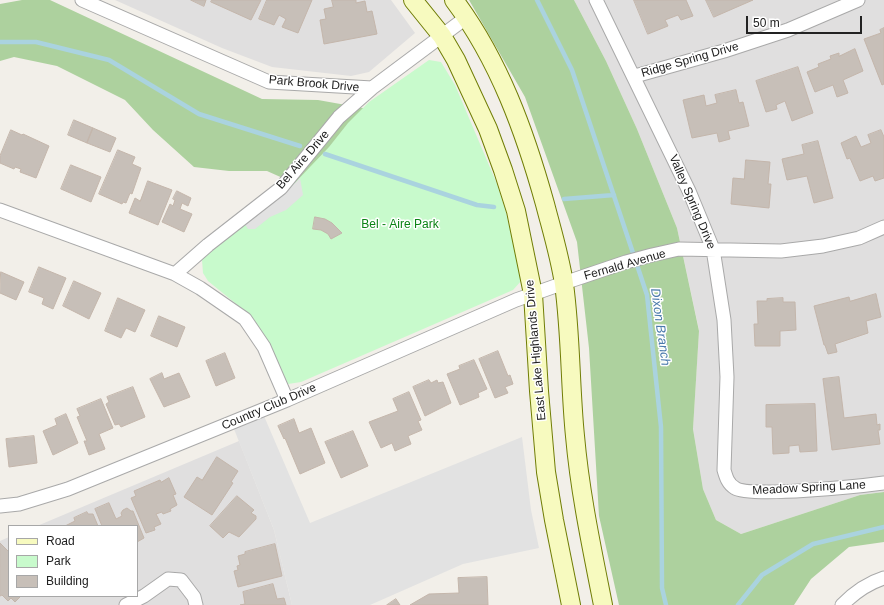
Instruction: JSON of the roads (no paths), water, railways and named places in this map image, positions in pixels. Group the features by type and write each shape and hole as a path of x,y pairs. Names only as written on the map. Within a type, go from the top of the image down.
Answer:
{"main road":[{"name":"East Lake Highlands Drive","path":"413,0 442,36 468,84 488,129 518,218 533,294 546,472 571,605"},
{"path":"454,0 467,17 488,53 517,118 536,172 557,247 568,315 571,390 580,483 603,605"}],"street":[{"name":"Park Brook Drive","path":"82,0 269,82 372,88 467,17"},
{"name":"Valley Spring Drive","path":"596,0 690,191 712,249 724,320 727,377 724,470 728,482 735,489"},
{"name":"Ridge Spring Drive","path":"634,76 724,51 788,30 858,0"},
{"name":"Bel Aire Drive","path":"175,274 208,245 281,188 339,117 372,88"},
{"path":"0,210 175,274 200,288 245,319 264,347 287,400"},
{"name":"Fernald Avenue","path":"533,294 602,270 652,255 679,249 781,251 823,246 859,238 884,227"},
{"name":"Country Club Drive","path":"0,506 19,504 68,489 287,400 504,305 533,294"},
{"name":"Meadow Spring Lane","path":"735,489 744,492 800,491 884,483"},
{"path":"842,605 850,597 874,582 884,578"},
{"path":"126,605 144,596 168,579 181,580 194,597 196,605"}],"waterway":[{"name":"Dixon Branch","path":"537,0 572,70 647,295 661,427 662,588 666,605"},
{"path":"0,42 36,42 109,60 199,114 300,146"},
{"path":"325,154 477,205 494,207"},
{"path":"564,199 614,195"},
{"path":"738,605 762,575 813,544 884,527"}],"park label":[{"name":"Bel - Aire Park","path":"400,225"}]}
